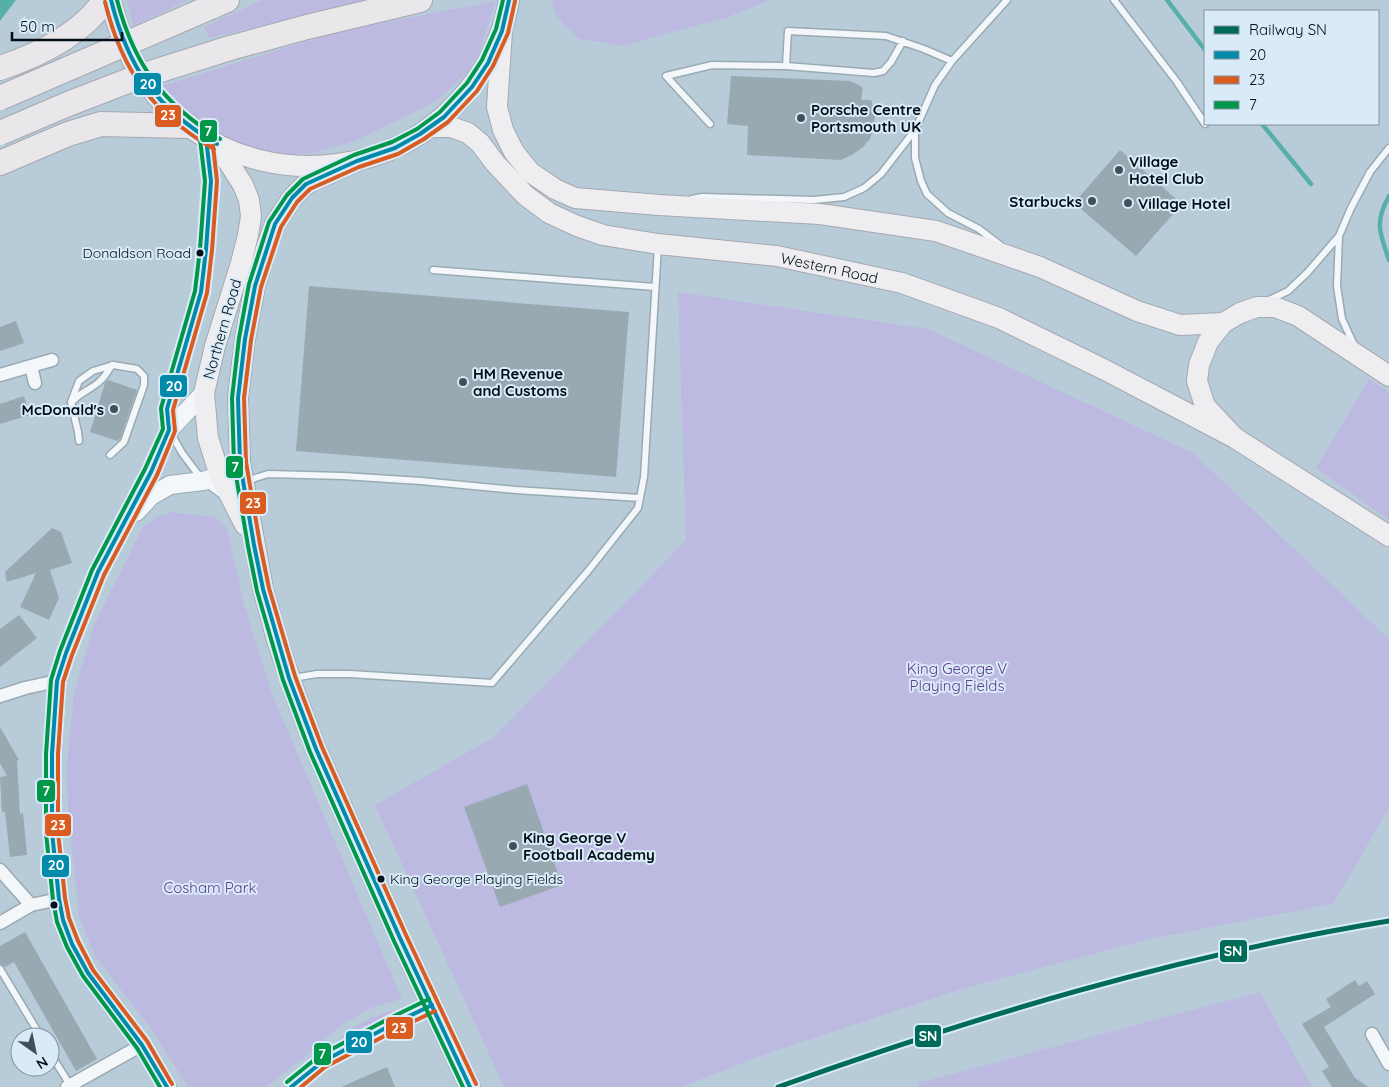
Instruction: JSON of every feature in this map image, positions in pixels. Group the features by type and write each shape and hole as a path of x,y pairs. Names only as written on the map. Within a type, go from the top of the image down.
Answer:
{"highway":[{"path":"0,64 21,53 47,35 74,14 85,0"},
{"path":"0,68 25,59 58,42 99,9 105,0"},
{"path":"0,133 68,104 130,81 230,48 307,27 420,0"},
{"path":"0,98 219,4"},
{"path":"0,163 68,134 101,124 204,136"}],"main road":[{"path":"111,0 114,17 122,41 146,83 162,102 204,136 236,153 261,161 287,166 317,167 357,161 395,148 420,134 444,117 472,87 488,63 502,31 510,0"},
{"path":"502,31 497,107 503,130 514,152 530,172 555,189 575,198 659,205 820,214 936,231 1018,258 1137,311 1180,324 1224,323"},
{"name":"Western Road","path":"430,127 451,127 468,133 480,143 495,163 525,195 549,213 577,226 603,235 658,244 777,256 902,283 999,318 1105,370 1235,438"},
{"name":"Northern Road","path":"204,136 243,185 249,200 251,216 241,263 215,346 204,393 212,479 235,505 254,545"},
{"name":"Northern Road","path":"357,161 306,184 292,198 275,224 255,286 245,340 238,398 242,473 263,589 276,640 289,678 316,748 400,938 470,1087"},
{"path":"1389,376 1298,316 1275,308 1257,307 1240,313 1224,323 1208,342 1199,365 1197,381 1205,406 1235,438 1389,536"}],"street":[{"path":"0,375 52,360"},
{"path":"31,366 35,383"},
{"path":"167,1087 142,1045 88,974 72,944 63,920 52,832 52,754 57,681 98,572 151,472 169,430 204,393"},
{"path":"125,523 151,496 170,485 242,473"},
{"path":"0,696 57,681"},
{"path":"0,870 31,905"},
{"path":"0,923 31,905 59,899"},
{"path":"1372,1034 1389,1064"},
{"path":"68,1086 142,1045"}],"lane":[{"path":"659,205 702,197 814,200 844,197 864,188 881,174 915,130 935,85 952,61 1007,0"},
{"path":"1114,0 1178,82 1204,122"},
{"path":"786,66 788,31 886,36 952,61"},
{"path":"710,124 666,76 712,65 786,66 874,73 883,71 892,62 903,41"},
{"path":"915,130 915,158 920,181 927,194 948,213 979,229 1018,258"},
{"path":"204,136 211,181 201,292 167,409 169,430 182,453 212,479"},
{"path":"1257,307 1288,291 1307,274 1339,236 1370,172 1389,148"},
{"path":"1339,236 1337,286 1342,319 1360,358"},
{"path":"289,678 317,674 350,674 492,683 594,564 638,508 640,498 644,477 658,244"},
{"path":"433,270 655,287"},
{"path":"71,402 100,381 113,365"},
{"path":"79,441 71,402 79,381 93,370 113,365 137,369 144,376 144,385 124,442 110,455"},
{"path":"242,473 412,480 516,490 640,498"},
{"path":"0,969 35,1027"},
{"path":"291,1087 322,1062 338,1052 432,1005"},
{"path":"60,1071 68,1086"},
{"path":"298,1082 305,1087"}],"green space":[{"path":"127,0 188,0 133,26"},
{"path":"262,0 371,0 209,38 204,27"},
{"path":"552,0 770,0 728,17 622,46 580,39 564,25 555,13"},
{"path":"496,1 479,52 467,72 450,89 433,103 357,140 312,153 293,155 253,151 203,125 162,86 343,30"},
{"name":"King George V Playing Fields","path":"678,292 928,329 1193,453 1389,639 1389,808 1333,904 1149,939 962,989 766,1054 681,1087 504,1087 375,805 494,737 686,540"},
{"path":"1369,379 1389,392 1389,520 1316,468"},
{"name":"Cosham Park","path":"172,512 215,517 227,528 243,601 272,694 402,999 370,1008 342,1025 266,1087 188,1087 152,1030 95,956 79,916 68,813 67,765 74,694 94,625 143,527 156,517"},
{"path":"1260,992 1312,1087 919,1087 918,1083"},
{"path":"407,1008 408,1011 322,1055 343,1036 366,1020 384,1013"}],"shaded area":[{"path":"0,0 16,0 0,21"}],"building":[{"name":"Porsche Centre Portsmouth UK","path":"731,76 850,81 859,85 863,88 861,100 871,100 875,113 874,127 870,139 852,155 841,160 747,155 748,126 727,124"},
{"name":"Village Hotel","path":"1120,150 1182,204 1136,256 1074,203"},
{"name":"HM Revenue and Customs","path":"309,286 629,312 616,477 296,451"},
{"path":"16,321 24,343 0,351 0,327"},
{"name":"McDonald's","path":"108,380 137,390 118,441 90,432 105,383"},
{"path":"24,396 30,415 0,424 0,404"},
{"path":"52,528 61,532 72,563 50,570 59,598 49,620 20,607 36,573 7,582 5,572"},
{"path":"19,615 37,638 0,667 0,629"},
{"path":"0,727 19,760 17,761 20,814 23,813 27,855 10,857 5,812 2,812 0,777 7,776 0,763"},
{"name":"King George V Football Academy","path":"527,784 562,885 500,907 464,807"},
{"path":"25,932 97,1059 76,1071 60,1043 60,1027 51,1027 14,962 5,967 0,964 0,946"},
{"path":"1355,980 1359,986 1367,981 1375,994 1324,1027 1355,1078 1368,1087 1332,1087 1322,1071 1329,1067 1302,1024 1331,1007 1326,999"},
{"path":"387,1067 395,1087 341,1087"}],"waterway":[{"path":"1167,0 1204,49"},
{"path":"1263,125 1311,184"},
{"path":"1389,196 1381,213 1380,221 1381,235 1389,260"}],"rail line":[{"name":"SN","path":"778,1087 928,1036 1080,990 1234,951 1389,921"}],"transit line":[{"name":"20","path":"111,0 126,46 148,84 161,101 177,116 217,144"},
{"name":"7","path":"117,0 132,44 154,81 182,112 220,139"},
{"name":"7","path":"463,1087 394,941 310,752 283,680 257,591 248,546 234,464 232,398 239,338 249,284 269,222 287,195 303,179 354,155 392,142 417,129 440,112 467,83 482,60 496,29 503,0"},
{"name":"20","path":"470,1087 400,938 316,749 289,678 263,589 254,545 240,463 238,398 245,339 255,286 275,224 292,198 306,184 357,161 395,148 420,134 444,117 472,87 488,63 502,31 509,0"},
{"name":"23","path":"476,1084 406,935 322,747 295,676 269,588 260,544 246,462 244,398 251,340 261,287 281,227 297,202 310,189 359,167 398,154 448,122 477,91 493,66 508,33 515,1"},
{"name":"23","path":"105,2 120,49 143,88 173,121 214,149"},
{"name":"23","path":"172,1084 147,1041 93,970 69,918 58,832 58,754 63,682 72,655 104,575 157,475 175,431 173,410 207,293 217,181 212,137"},
{"name":"20","path":"167,1087 142,1045 88,973 72,944 63,920 52,832 52,754 57,681 66,653 98,572 151,472 169,430 167,409 201,292 211,181 206,138"},
{"name":"7","path":"160,1087 137,1048 83,976 67,947 57,922 46,833 46,754 51,680 60,651 92,570 145,469 163,429 161,408 195,291 205,181 200,139"},
{"name":"7","path":"287,1082 319,1056 429,999"},
{"name":"20","path":"291,1087 322,1062 432,1005"},
{"name":"23","path":"301,1087 325,1067 435,1011"}],"place":[{"name":"Porsche Centre Portsmouth UK","path":"801,118"},
{"name":"Village Hotel Club","path":"1119,170"},
{"name":"Starbucks","path":"1092,201"},
{"name":"Village Hotel","path":"1128,203"},
{"name":"Donaldson Road","path":"200,253"},
{"name":"HM Revenue and Customs","path":"463,382"},
{"name":"McDonald's","path":"114,409"},
{"name":"King George V Football Academy","path":"513,846"},
{"name":"King George Playing Fields","path":"381,879"}]}
